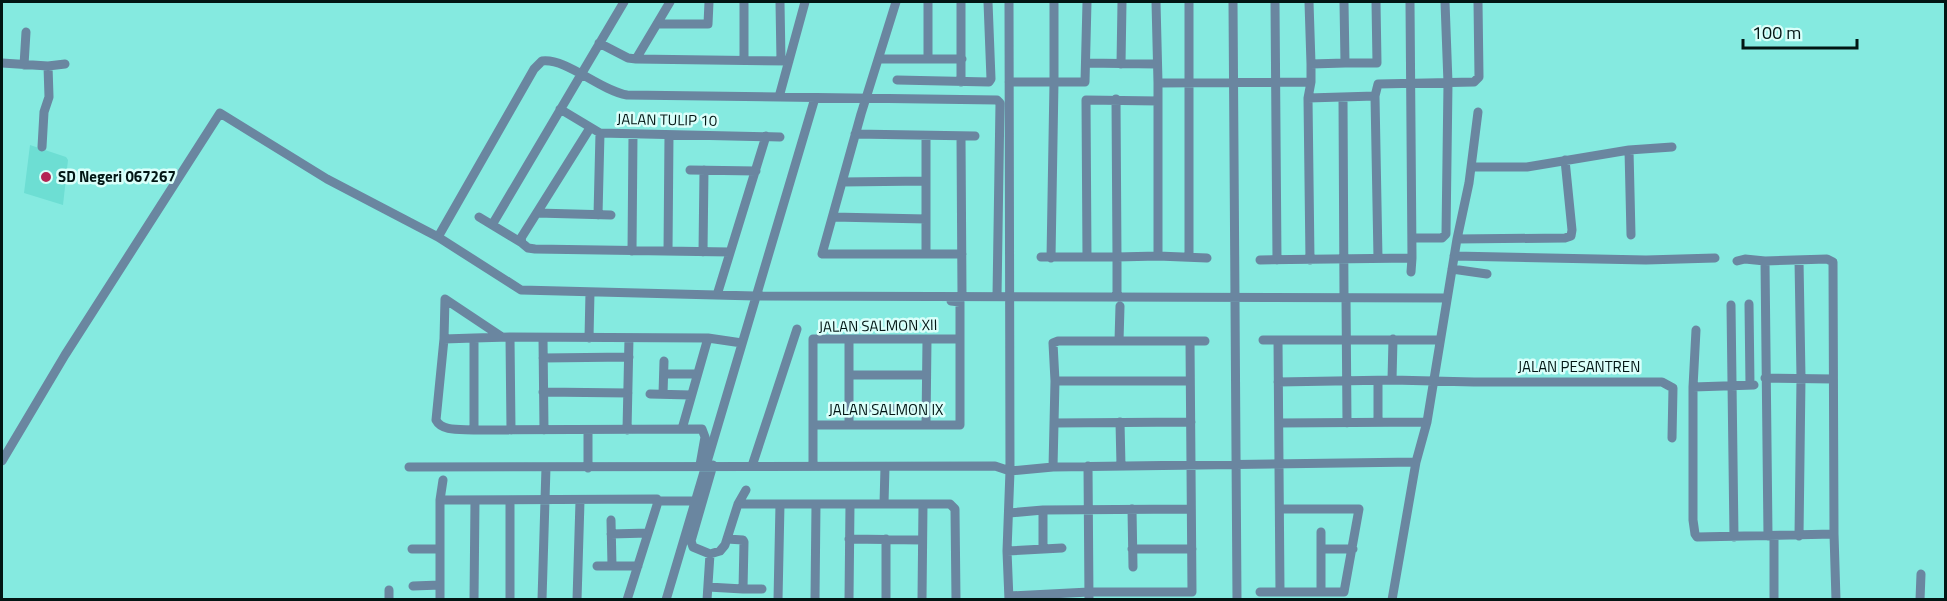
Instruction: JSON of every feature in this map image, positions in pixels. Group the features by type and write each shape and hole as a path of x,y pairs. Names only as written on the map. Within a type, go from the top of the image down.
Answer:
{"street":[{"path":"492,225 624,2"},
{"path":"636,59 670,2"},
{"path":"657,24 708,24 709,2"},
{"path":"744,2 744,60"},
{"path":"780,2 785,61"},
{"path":"778,97 785,61 805,2"},
{"path":"896,2 855,135 822,254 962,254"},
{"path":"928,2 928,59"},
{"path":"961,2 961,82"},
{"path":"897,80 989,82 991,79 988,2"},
{"path":"1009,2 1010,471 1007,551 1009,598 1192,592 1190,341"},
{"path":"1051,258 1054,2"},
{"path":"1087,2 1087,257"},
{"path":"1121,64 1122,2"},
{"path":"1156,2 1158,256"},
{"path":"1189,2 1189,257"},
{"path":"1233,2 1237,600"},
{"path":"1275,2 1277,260"},
{"path":"1309,2 1310,260"},
{"path":"1344,2 1345,63"},
{"path":"1376,2 1378,258"},
{"path":"1410,2 1411,272"},
{"path":"1412,238 1442,238 1446,235 1448,83 1445,2"},
{"path":"1377,84 1474,82 1478,79 1478,2"},
{"path":"24,65 26,32"},
{"path":"599,43 628,58 636,59 785,61"},
{"path":"879,59 962,59"},
{"path":"438,237 534,69 542,61 560,63 606,89 627,95 999,101 998,296"},
{"path":"2,63 48,66 65,64"},
{"path":"1086,63 1156,64"},
{"path":"1311,64 1377,63"},
{"path":"42,147 44,112 49,97 48,66"},
{"path":"1009,82 1086,82"},
{"path":"1158,83 1311,82"},
{"path":"1308,98 1376,96"},
{"path":"666,600 815,98"},
{"path":"1343,98 1347,423"},
{"path":"1116,99 1119,341"},
{"path":"1086,100 1158,101"},
{"name":"JALAN TULIP 10","path":"560,109 600,133 780,136"},
{"path":"1392,600 1416,462 1427,422 1471,167 1478,112"},
{"path":"2,461 65,355 220,113 327,179 438,237 521,290 1118,301 1235,296 1447,298"},
{"path":"522,243 522,238 590,128"},
{"path":"598,215 600,133"},
{"path":"632,251 633,135"},
{"path":"668,251 669,135"},
{"path":"855,135 975,136"},
{"path":"717,295 766,136"},
{"path":"926,136 926,254"},
{"path":"960,137 962,254 960,339"},
{"path":"1471,167 1520,167 1629,150 1672,147"},
{"path":"1629,150 1631,235"},
{"path":"1457,239 1565,238 1571,236 1565,160"},
{"path":"690,170 756,171"},
{"path":"703,252 704,170"},
{"path":"842,182 926,181"},
{"path":"537,213 611,215"},
{"path":"479,217 535,249 730,252"},
{"path":"833,217 926,219"},
{"path":"1454,256 1636,260 1715,258"},
{"path":"1041,257 1207,258"},
{"path":"1260,260 1412,258"},
{"path":"1737,261 1745,259 1765,261 1827,259 1833,262 1836,600"},
{"path":"1799,260 1801,378 1799,536"},
{"path":"1765,261 1765,381 1774,600"},
{"path":"1452,269 1487,274"},
{"path":"589,338 590,292"},
{"path":"961,299 998,296 1009,299"},
{"path":"507,337 445,299 444,339 436,420 443,428 474,430 702,429 705,433 706,465 691,541 693,547 710,554 720,551 727,539 738,504 746,490"},
{"path":"1731,304 1734,537"},
{"path":"1749,304 1750,385"},
{"path":"752,466 797,329"},
{"path":"1696,330 1693,387 1695,534 1697,537 1703,539 1834,534"},
{"path":"507,337 511,430"},
{"path":"474,338 474,430"},
{"path":"543,338 544,430"},
{"path":"627,430 629,338"},
{"path":"444,339 708,338 742,343"},
{"path":"681,429 708,338"},
{"path":"849,339 849,424"},
{"name":"JALAN SALMON XII","path":"813,466 808,340 960,339"},
{"name":"JALAN SALMON IX","path":"813,425 960,425 960,339"},
{"path":"1392,380 1393,339"},
{"path":"926,425 927,340"},
{"path":"1263,340 1440,340"},
{"path":"1278,340 1281,592"},
{"path":"1053,467 1055,381 1052,346 1055,341 1205,341"},
{"path":"543,358 629,357"},
{"path":"663,394 664,361"},
{"path":"664,374 697,374"},
{"path":"849,375 926,375"},
{"path":"1693,387 1750,385 1765,381 1801,378 1833,379"},
{"path":"1278,382 1392,380 1434,382"},
{"path":"1055,381 1189,381"},
{"path":"1378,382 1378,422"},
{"name":"JALAN PESANTREN","path":"1434,382 1662,382 1673,388 1672,438"},
{"path":"543,392 628,393"},
{"path":"650,394 691,395"},
{"path":"849,408 927,409"},
{"path":"1120,422 1121,466"},
{"path":"1054,423 1191,422"},
{"path":"1279,423 1427,422"},
{"path":"588,430 588,468"},
{"path":"409,466 588,468 706,465 995,466 1010,471 1088,466 1416,462"},
{"path":"1088,466 1089,596"},
{"path":"542,600 546,467"},
{"path":"884,504 885,467"},
{"path":"440,600 442,480"},
{"path":"440,500 656,499 658,501 695,501"},
{"path":"474,600 475,500"},
{"path":"510,500 510,600"},
{"path":"577,600 580,501"},
{"path":"627,600 658,501"},
{"path":"738,504 950,504 956,509 956,600"},
{"path":"778,600 780,504"},
{"path":"814,600 816,504"},
{"path":"849,600 850,504"},
{"path":"922,600 923,504"},
{"path":"1132,509 1133,567"},
{"path":"1009,513 1042,510 1190,509"},
{"path":"1260,592 1321,592 1344,596 1359,509 1280,509"},
{"path":"1042,510 1043,548"},
{"path":"611,520 612,566"},
{"path":"1385,600 1399,527"},
{"path":"1321,532 1321,592"},
{"path":"611,534 648,533"},
{"path":"727,539 744,542 743,589"},
{"path":"849,539 922,540"},
{"path":"886,539 886,600"},
{"path":"1007,551 1062,548"},
{"path":"412,549 440,549"},
{"path":"1132,549 1192,549"},
{"path":"1321,549 1353,549"},
{"path":"707,600 710,554"},
{"path":"597,566 638,566"},
{"path":"1920,600 1921,574"},
{"path":"413,586 440,585"},
{"path":"708,587 762,589"}],"shaded area":[{"name":"SD Negeri 067267","path":"30,145 66,157 68,160 63,205 24,193"}],"place":[{"name":"SD Negeri 067267","path":"46,177"}]}
